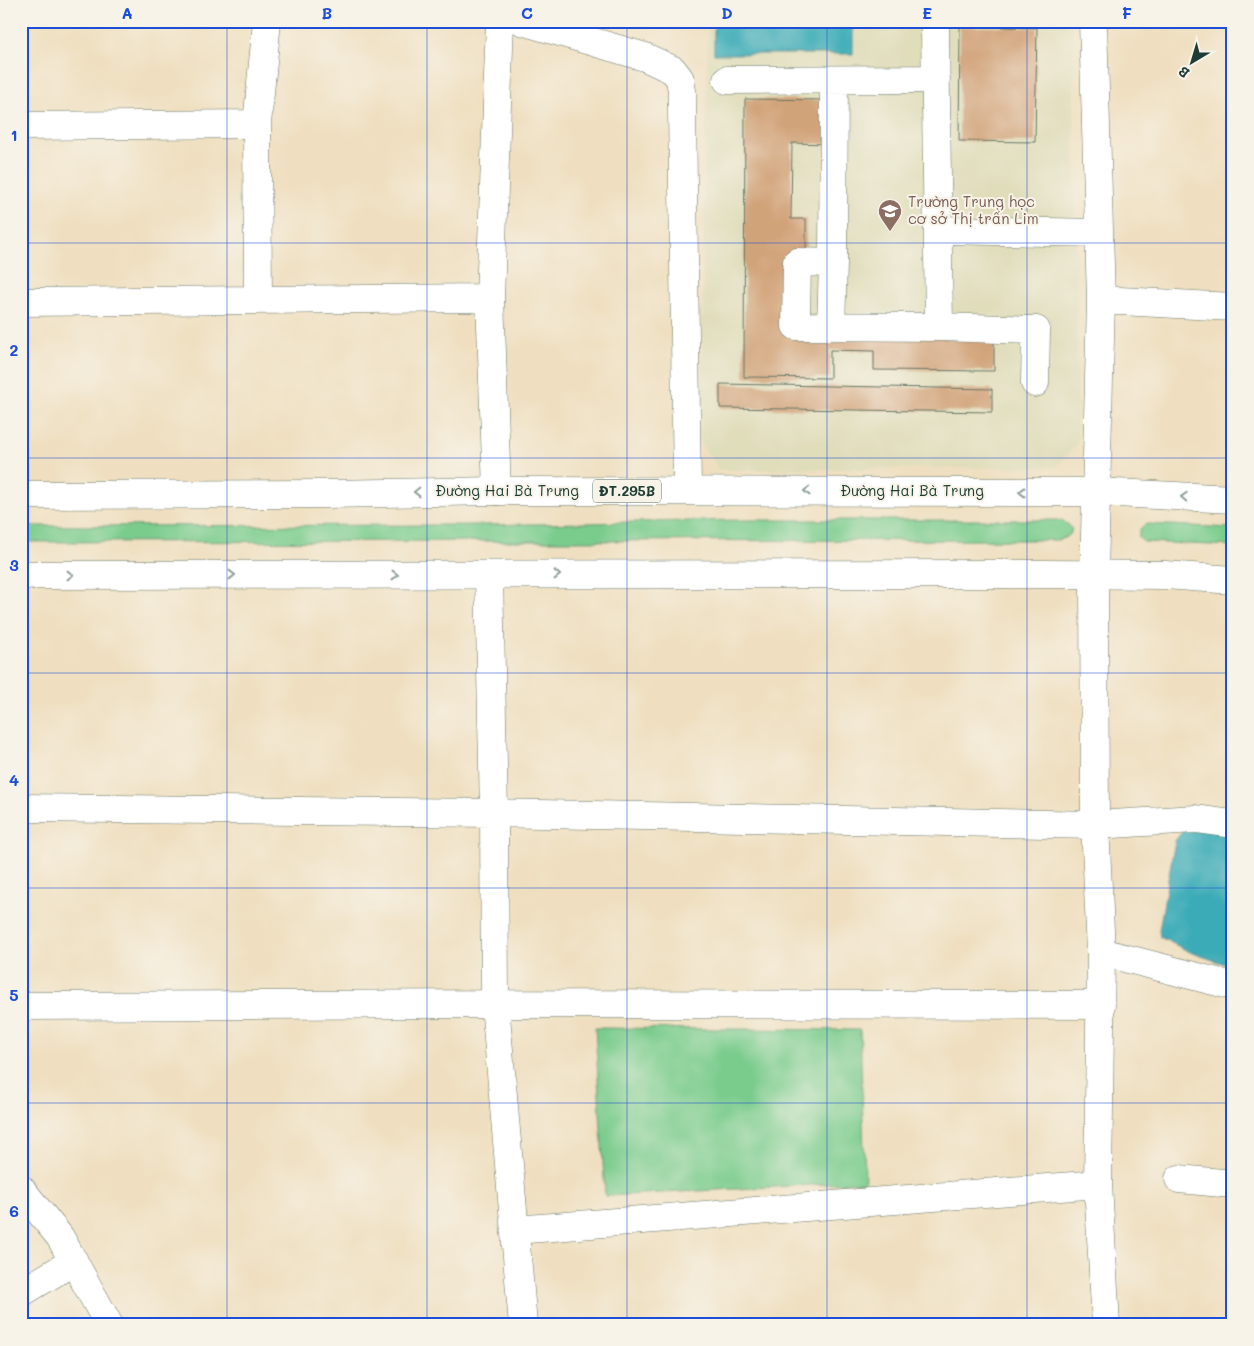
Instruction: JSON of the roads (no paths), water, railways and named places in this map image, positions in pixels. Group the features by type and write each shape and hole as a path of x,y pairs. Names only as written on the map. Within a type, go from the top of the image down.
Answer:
{"street":[{"path":"258,300 257,124 267,21"},
{"path":"497,491 490,298 500,21"},
{"path":"522,21 645,57 673,70 680,79 682,91 687,491"},
{"path":"1093,21 1101,300 1094,574 1095,825 1101,952 1098,1184 1106,1325"},
{"path":"935,27 939,327"},
{"path":"727,80 936,79"},
{"path":"831,326 834,80"},
{"path":"21,126 257,124"},
{"path":"938,230 1099,233"},
{"path":"833,263 797,262 796,326 1036,330 1035,382"},
{"path":"21,302 490,298"},
{"path":"1101,300 1233,307"},
{"name":"Đường Hai Bà Trưng","path":"21,495 327,494 497,491 1096,492 1233,500"},
{"path":"21,575 1094,574 1165,575 1233,580"},
{"path":"489,575 494,813 495,1004 523,1325"},
{"path":"21,808 494,813 1095,825 1196,819 1233,824"},
{"path":"1101,952 1233,986"},
{"path":"21,1006 1101,1004"},
{"path":"1179,1179 1233,1184"},
{"path":"515,1230 1098,1184"},
{"path":"21,1189 60,1237 109,1325"},
{"path":"21,1293 74,1262"}],"water":[{"path":"714,21 853,21 853,54 714,54"},
{"path":"1184,829 1233,830 1233,967 1190,952 1160,937 1159,930 1175,841"}],"place":[{"name":"Trường Trung học cơ sở Thị trấn Lim","path":"890,232"}]}
